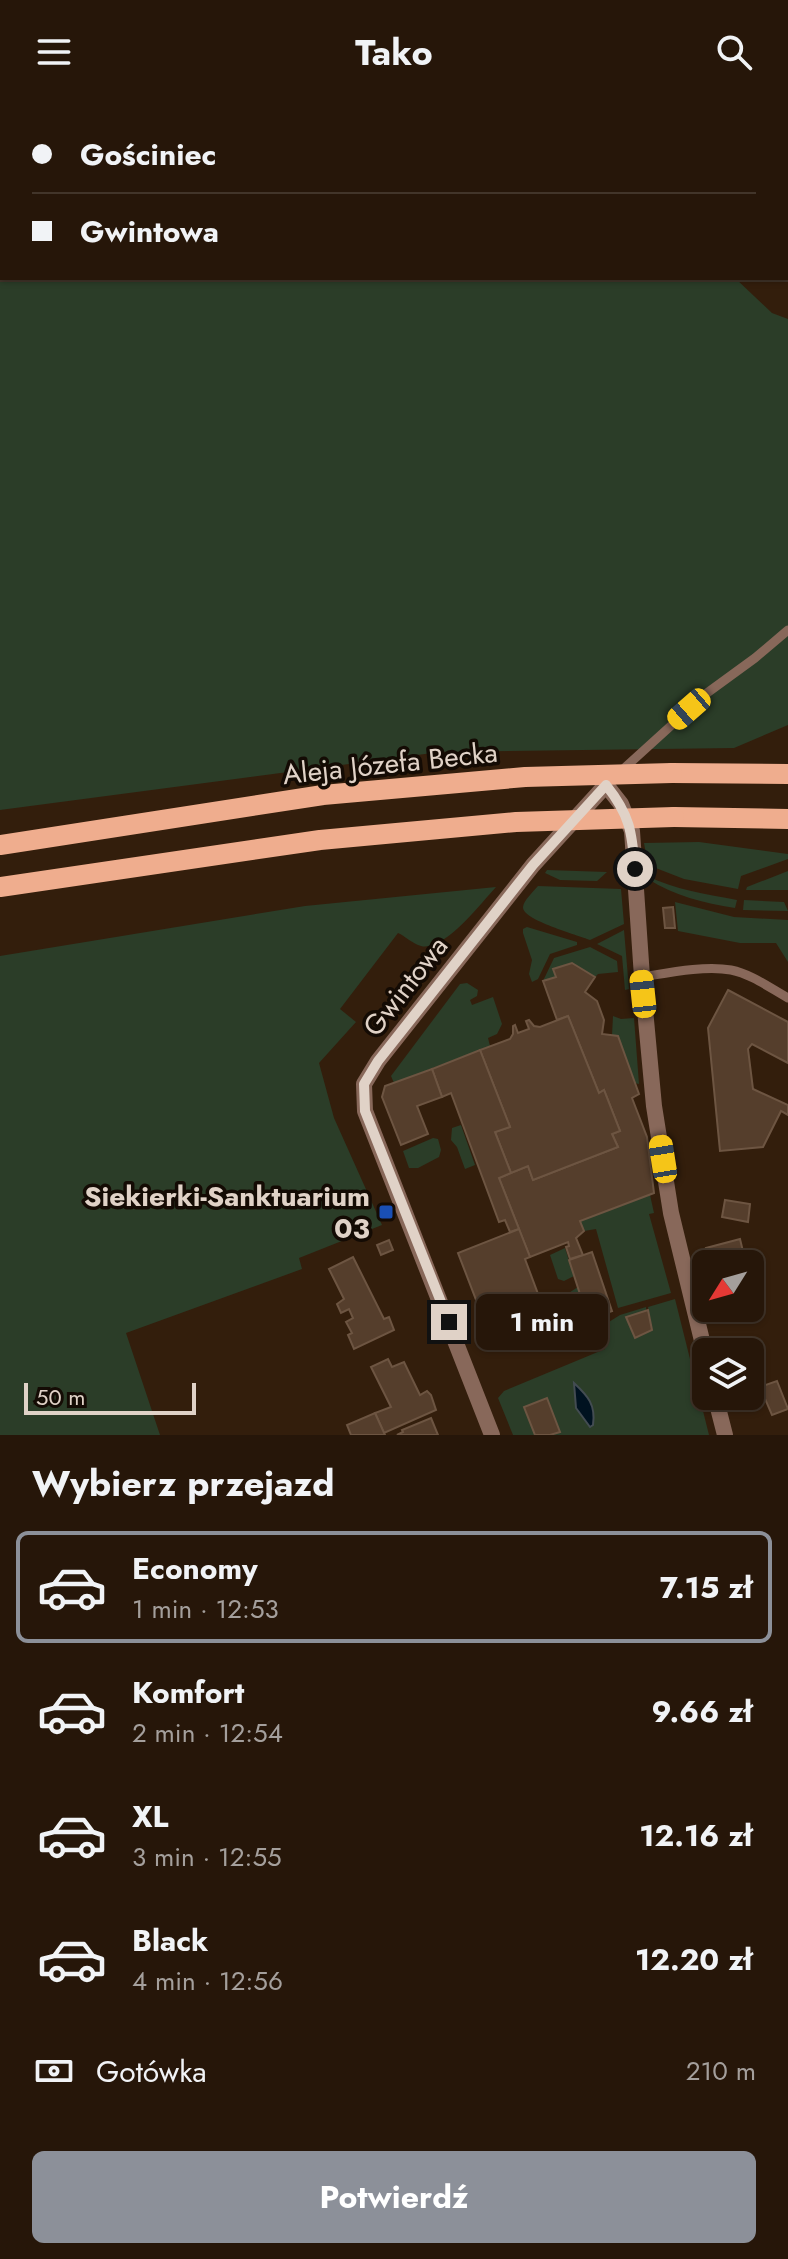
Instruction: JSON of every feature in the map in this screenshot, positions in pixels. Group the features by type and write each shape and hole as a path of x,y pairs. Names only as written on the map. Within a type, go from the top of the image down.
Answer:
{"main road":[{"name":"Aleja Józefa Becka","path":"0,845 323,795 525,777 788,774"},
{"path":"0,887 320,840 516,822 674,817 788,819"}],"street":[{"path":"606,785 621,804 632,831 654,1106 671,1213 701,1338"},
{"name":"Gwintowa","path":"492,1435 365,1111 364,1084 378,1061 533,865 606,785"},
{"path":"719,1410 725,1435"}],"lane":[{"name":"Gwintowa","path":"606,785 707,693 788,630"},
{"path":"642,977 675,971 728,969 744,974 788,998"}],"green space":[{"path":"0,280 737,280 772,313 788,319 788,725 734,748 440,752 0,810"},
{"path":"699,842 788,854 788,859 741,876 738,889 684,879 648,865 644,843"},
{"path":"547,870 607,872 597,881 560,880 545,873"},
{"path":"788,871 788,890 746,890 747,887"},
{"path":"647,876 680,888 737,900 735,908 679,894 658,885"},
{"path":"538,886 621,889 624,924 590,940 541,922 525,912 523,907"},
{"path":"496,887 462,925 440,942 421,946 398,933 340,1009 356,1022 319,1063 334,1118 382,1225 299,1258 302,1269 126,1333 160,1435 0,1435 0,956 305,906"},
{"path":"744,900 784,902 788,911 743,910"},
{"path":"675,902 734,917 788,920 788,962 776,943 740,943 678,931"},
{"path":"527,927 577,942 577,945 550,954 538,979 532,982 529,974 532,960 523,933"},
{"path":"624,930 629,989 625,990 622,956 597,944"},
{"path":"590,947 617,961 618,972 595,977 572,963 554,969 556,977 543,981 554,958"},
{"path":"467,983 478,990 477,996 470,1000 472,1005 493,997 502,1024 497,1034 488,1038 490,1046 394,1083 391,1076 460,984"},
{"path":"613,1016 634,1018 639,1084 635,1083 618,1036 612,1035"},
{"path":"461,1125 475,1165 465,1169 451,1140 452,1128"},
{"path":"433,1138 438,1139 439,1157 418,1168 409,1168 403,1151"},
{"path":"650,1195 654,1213 649,1214 671,1293 618,1308 596,1229 584,1231 580,1221"},
{"path":"565,1248 574,1276 564,1281 558,1279 550,1255"},
{"path":"578,1287 588,1319 574,1322 564,1296"},
{"path":"675,1299 692,1367 692,1410 703,1410 709,1435 513,1435 498,1398 504,1391 605,1349 596,1330 620,1315 646,1307 646,1311 626,1317 635,1338 652,1330 648,1307"}],"water":[{"path":"574,1383 592,1406 594,1418 590,1427 576,1408"}],"building":[{"path":"673,907 675,928 665,928 663,908"},
{"path":"572,963 595,977 585,992 597,1001 604,1020 602,1034 618,1036 639,1094 632,1098 647,1137 654,1193 580,1221 584,1231 576,1238 583,1255 570,1259 566,1247 569,1246 568,1242 530,1257 499,1178 528,1166 533,1180 618,1147 612,1134 620,1131 604,1090 599,1093 568,1016 557,1020 543,981 556,977 553,969"},
{"path":"728,990 788,1022 788,1063 752,1044 748,1049 753,1089 788,1105 788,1115 781,1111 763,1147 720,1151 708,1028"},
{"path":"568,1016 599,1093 604,1090 620,1131 612,1134 618,1147 533,1180 528,1166 511,1173 495,1132 510,1127 480,1050 510,1039 515,1025 518,1033 529,1029 526,1021 540,1027"},
{"path":"480,1050 510,1127 495,1132 511,1173 499,1178 519,1229 510,1232 505,1220 499,1222 451,1093 442,1097 432,1069"},
{"path":"432,1069 442,1097 417,1106 428,1134 401,1145 382,1097 385,1086"},
{"path":"725,1200 750,1204 748,1222 722,1217"},
{"path":"519,1229 530,1257 525,1259 544,1310 528,1316 533,1328 508,1337 503,1326 488,1331 458,1253"},
{"path":"740,1239 743,1250 707,1250"},
{"path":"389,1240 393,1250 381,1255 377,1245"},
{"path":"592,1252 612,1311 588,1319 569,1260"},
{"path":"353,1257 384,1319 389,1317 394,1330 354,1349 348,1335 352,1333 346,1322 353,1318 349,1309 341,1313 337,1304 344,1299 329,1269"},
{"path":"648,1310 652,1330 635,1338 626,1317"},
{"path":"388,1359 392,1367 404,1362 420,1395 427,1391 436,1410 384,1433 375,1413 391,1407 371,1367"},
{"path":"777,1381 788,1409 772,1415 764,1396 764,1386"},
{"path":"547,1398 560,1432 535,1435 524,1407"},
{"path":"375,1413 385,1435 351,1435 347,1425"},
{"path":"431,1418 438,1435 397,1435 402,1430"}],"place":[{"name":"Siekierki-Sanktuarium 03","path":"386,1212"}],"route":[{"path":"449,1322 365,1111 362,1097 364,1084 378,1061 533,865 606,785 621,804 632,831 635,869"}]}
